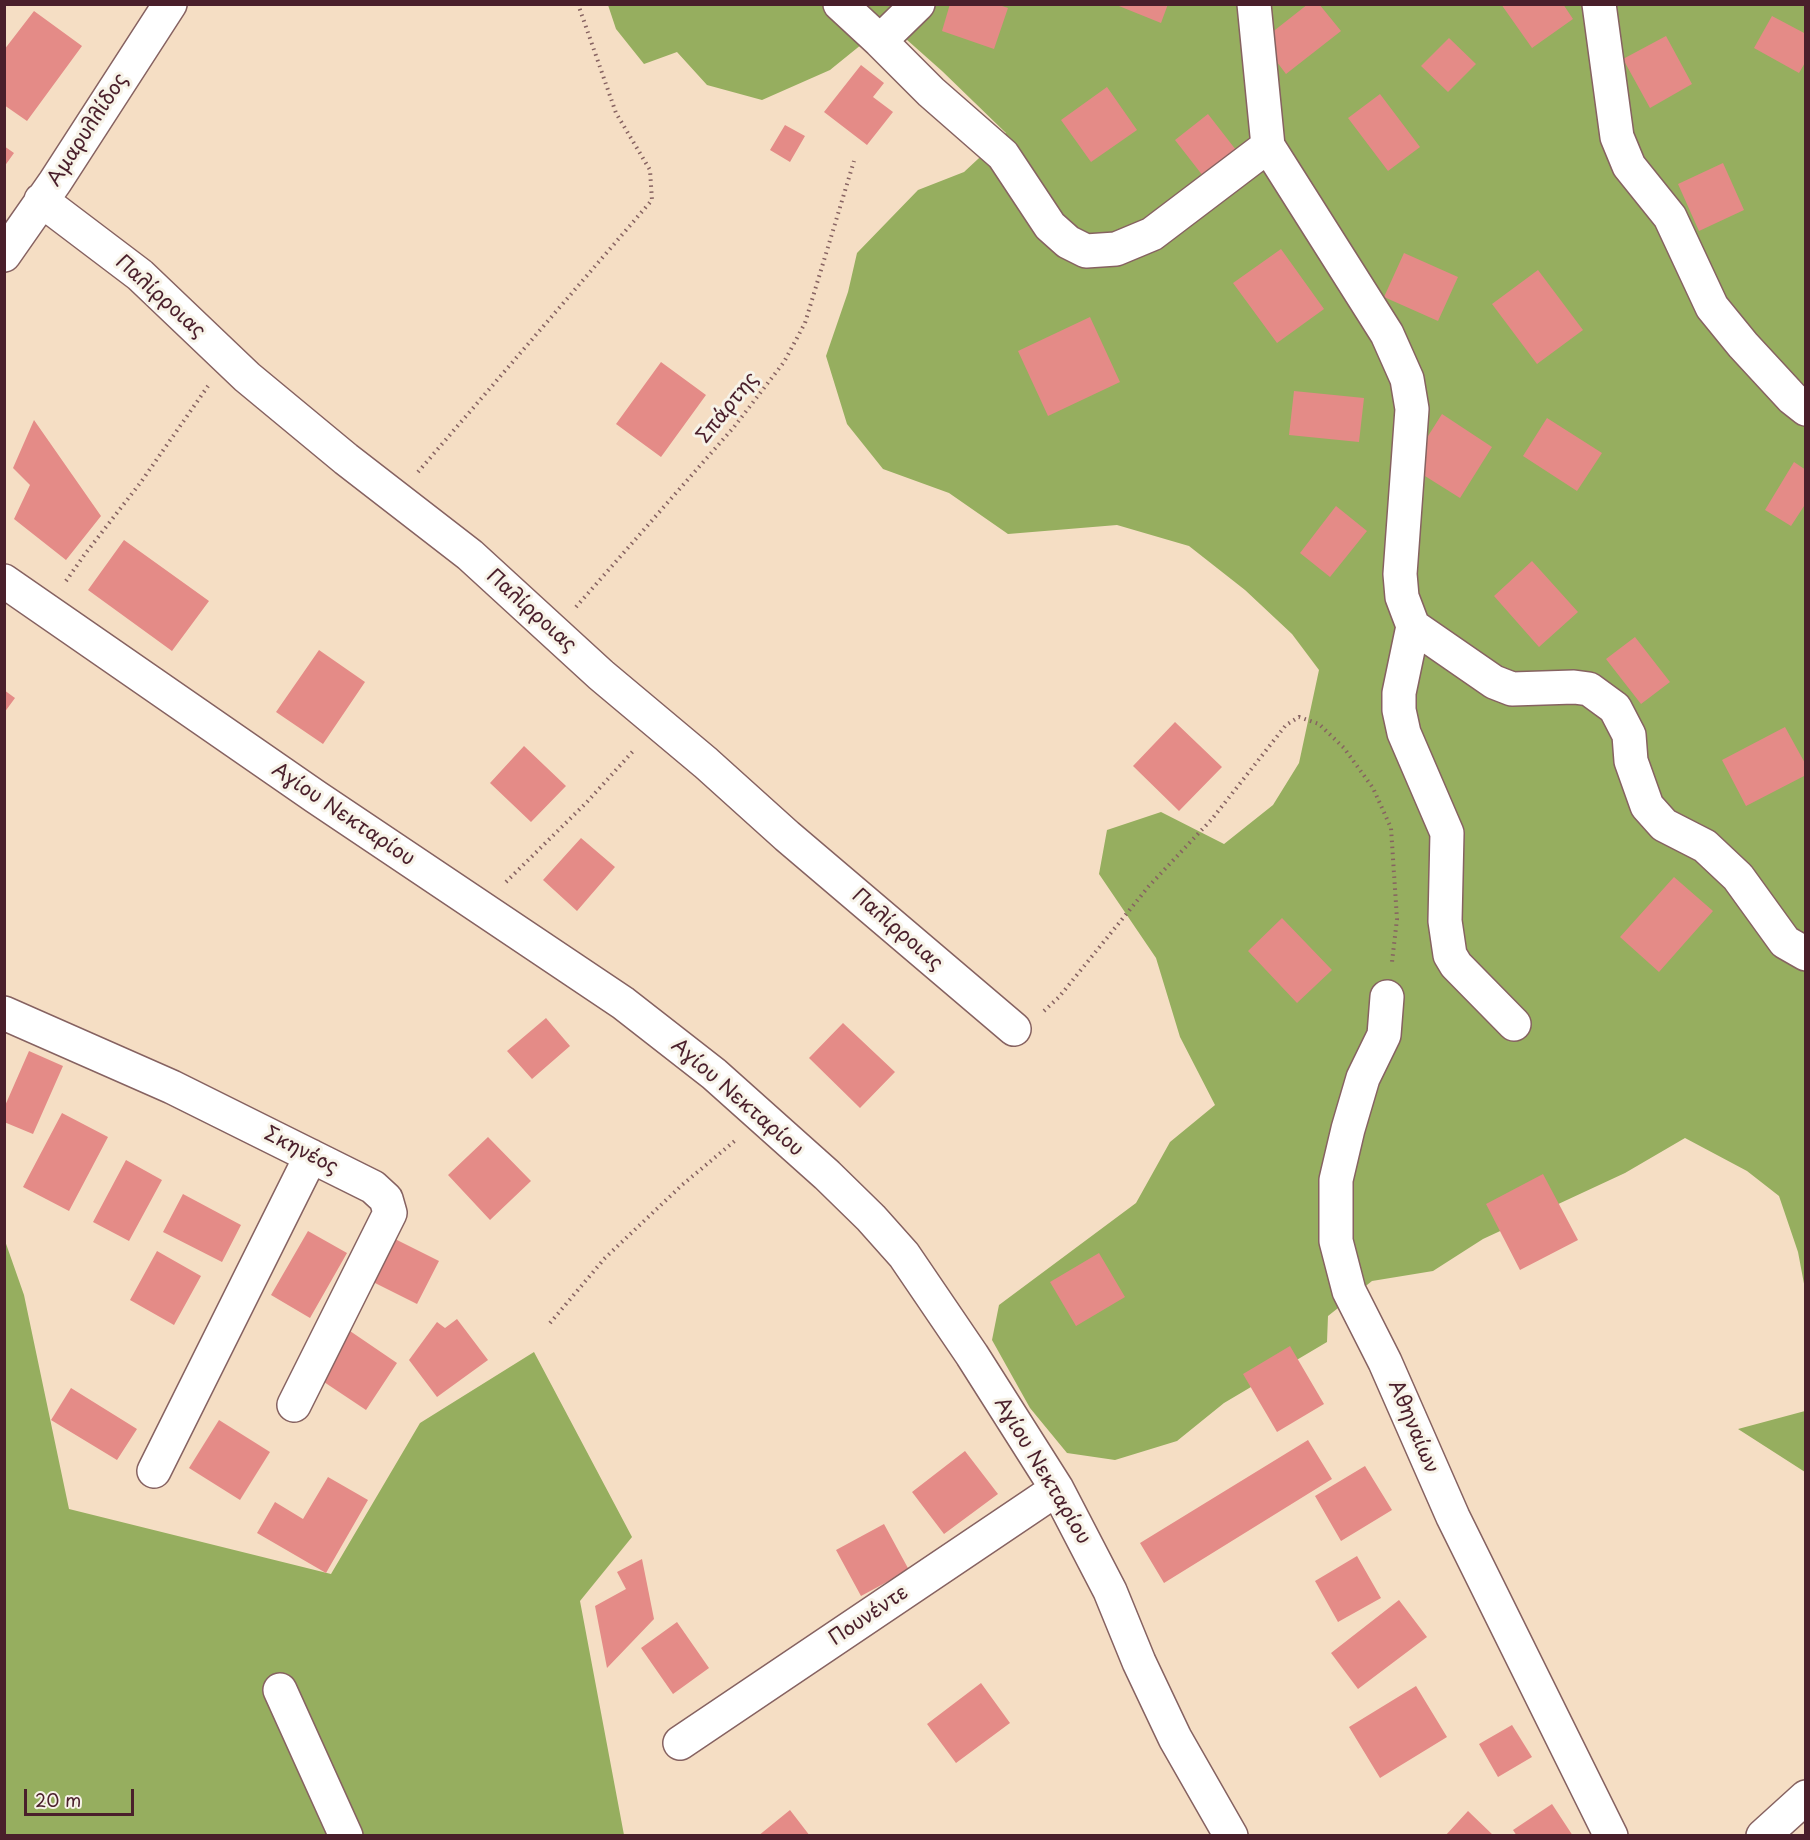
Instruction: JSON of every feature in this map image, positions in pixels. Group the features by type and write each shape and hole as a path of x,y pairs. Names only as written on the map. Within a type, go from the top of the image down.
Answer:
{"street":[{"name":"Αμαρυλλίδος","path":"4,255 55,182 170,4"},
{"path":"840,4 880,40 931,92 1003,155 1050,226 1068,242 1086,251 1116,249 1152,234 1268,146"},
{"path":"880,40 918,4"},
{"path":"1254,4 1268,146 1387,334 1407,379 1412,409 1400,574 1402,597 1413,626 1399,693 1399,710 1404,733 1447,833 1445,921 1448,949 1456,965 1514,1024"},
{"path":"1599,4 1617,137 1629,166 1670,217 1712,307 1743,345 1792,398 1806,409"},
{"name":"Παλίρροιας","path":"41,200 140,275 227,358 346,459 470,555 658,723 1014,1029"},
{"name":"Αγίου Νεκταρίου","path":"4,581 306,790 623,1003 714,1074 827,1175 904,1255 972,1355 1057,1489 1110,1591 1139,1662 1175,1738 1231,1836"},
{"path":"1413,626 1494,682 1512,689 1574,687 1589,689 1615,708 1629,735 1631,761 1647,806 1664,825 1705,846 1738,877 1785,942 1806,954"},
{"name":"Αθηναίων","path":"1387,997 1384,1035 1363,1078 1336,1180 1336,1241 1346,1281 1385,1362 1453,1518 1611,1836"},
{"name":"Σκηνέος","path":"4,1013 172,1087 373,1187 386,1199 390,1213 294,1405"},
{"path":"154,1471 311,1156"},
{"name":"Πουνέντε","path":"680,1743 1057,1489"},
{"path":"280,1690 346,1836"},
{"path":"1762,1836 1806,1797"}],"path":[{"path":"396,497 652,200 650,170 616,113 578,4"},
{"name":"Σπάρτης","path":"554,632 734,427 784,362 805,323 854,161"},
{"path":"47,610 85,554 141,482 227,358"},
{"path":"1014,1029 1029,1024 1059,997 1149,886 1212,819 1286,725 1299,717 1319,724 1344,748 1372,788 1391,828 1397,919 1387,997"},
{"path":"478,906 541,849 658,723"},
{"path":"550,1323 605,1258 682,1185 763,1118"}],"green space":[{"path":"608,5 1805,5 1805,1289 1798,1252 1779,1196 1747,1171 1685,1138 1625,1173 1483,1239 1433,1271 1372,1281 1328,1316 1327,1342 1224,1403 1177,1441 1115,1460 1067,1453 1030,1408 992,1340 999,1305 1136,1203 1170,1142 1215,1105 1180,1037 1156,958 1099,874 1107,830 1161,812 1224,844 1273,805 1299,763 1319,670 1292,634 1245,590 1189,546 1117,525 1008,534 949,493 883,469 847,424 826,356 848,292 857,253 918,190 964,172 1006,133 942,71 888,23 830,70 762,100 707,85 677,52 644,64 616,29"},
{"path":"4,1238 24,1295 69,1509 331,1574 420,1423 534,1352 632,1537 580,1601 624,1835 5,1835"},
{"path":"1805,1411 1805,1472 1738,1429"}],"building":[{"path":"950,4 996,4 1008,8 994,49 942,31"},
{"path":"1114,4 1168,4 1161,23"},
{"path":"1308,4 1319,4 1341,31 1286,74 1261,41"},
{"path":"1501,4 1563,4 1573,19 1532,48"},
{"path":"34,11 82,46 27,121 4,105 4,50"},
{"path":"1772,16 1806,34 1806,61 1799,73 1754,48"},
{"path":"1666,36 1692,84 1650,108 1623,59"},
{"path":"1449,38 1476,64 1448,92 1421,66"},
{"path":"861,65 884,83 873,97 893,112 867,145 824,112"},
{"path":"1107,87 1137,130 1091,162 1061,120"},
{"path":"1380,94 1420,147 1388,171 1348,118"},
{"path":"1208,114 1236,150 1203,176 1175,140"},
{"path":"785,125 805,136 790,162 770,150"},
{"path":"4,146 14,153 4,167"},
{"path":"1723,163 1744,210 1699,231 1678,184"},
{"path":"1281,249 1324,309 1277,343 1233,283"},
{"path":"1404,253 1458,277 1438,321 1384,297"},
{"path":"1538,270 1583,330 1537,364 1492,304"},
{"path":"1090,317 1120,382 1048,416 1018,351"},
{"path":"661,362 706,395 661,457 616,424"},
{"path":"1294,391 1364,398 1359,442 1289,435"},
{"path":"1442,414 1492,447 1460,498 1409,466"},
{"path":"1547,418 1602,453 1577,491 1523,456"},
{"path":"34,420 101,516 66,560 14,519 30,485 13,468"},
{"path":"1794,462 1806,470 1806,503 1791,526 1765,510"},
{"path":"1336,506 1367,531 1330,577 1300,553"},
{"path":"124,540 209,601 172,651 88,590"},
{"path":"1532,561 1578,612 1539,647 1494,596"},
{"path":"1635,637 1670,682 1641,704 1606,659"},
{"path":"319,650 365,682 323,744 276,712"},
{"path":"4,690 15,698 4,713"},
{"path":"1175,722 1222,767 1179,811 1133,766"},
{"path":"1785,727 1806,765 1806,775 1746,806 1722,760"},
{"path":"524,746 566,786 531,822 490,783"},
{"path":"581,838 615,867 577,911 543,880"},
{"path":"1674,877 1713,911 1659,972 1620,937"},
{"path":"1282,918 1332,970 1297,1003 1248,951"},
{"path":"546,1018 570,1046 532,1079 507,1051"},
{"path":"843,1023 895,1072 860,1108 809,1058"},
{"path":"29,1051 63,1066 33,1134 4,1122 4,1108"},
{"path":"62,1113 108,1137 69,1211 23,1187"},
{"path":"488,1137 531,1181 490,1220 448,1175"},
{"path":"126,1160 162,1180 129,1241 93,1222"},
{"path":"1543,1174 1578,1240 1520,1270 1486,1204"},
{"path":"183,1194 241,1225 222,1262 163,1232"},
{"path":"308,1231 347,1253 310,1318 271,1295"},
{"path":"393,1238 439,1261 417,1304 371,1281"},
{"path":"157,1251 201,1276 174,1325 130,1300"},
{"path":"1099,1253 1125,1297 1076,1326 1050,1282"},
{"path":"457,1319 488,1360 437,1397 409,1360 437,1322 445,1328"},
{"path":"350,1331 397,1363 366,1410 318,1378"},
{"path":"1290,1346 1324,1404 1277,1432 1243,1374"},
{"path":"71,1388 137,1429 117,1460 51,1420"},
{"path":"219,1420 270,1452 240,1500 189,1468"},
{"path":"1308,1440 1332,1479 1164,1583 1140,1543"},
{"path":"965,1451 998,1494 944,1534 912,1492"},
{"path":"1365,1466 1392,1510 1341,1541 1315,1496"},
{"path":"328,1477 368,1500 326,1573 257,1533 275,1502 303,1519"},
{"path":"884,1524 909,1570 861,1596 836,1550"},
{"path":"1357,1556 1381,1598 1338,1622 1315,1581"},
{"path":"642,1559 654,1619 607,1668 595,1606 626,1589 617,1572"},
{"path":"1399,1600 1427,1637 1358,1689 1331,1653"},
{"path":"677,1622 709,1668 673,1694 641,1648"},
{"path":"981,1683 1010,1723 956,1763 927,1724"},
{"path":"1416,1686 1447,1737 1380,1778 1349,1727"},
{"path":"1512,1725 1532,1757 1498,1777 1479,1744"},
{"path":"1552,1804 1573,1836 1517,1836 1513,1830"},
{"path":"790,1810 810,1836 758,1836"},
{"path":"1468,1811 1494,1836 1445,1836"}]}
